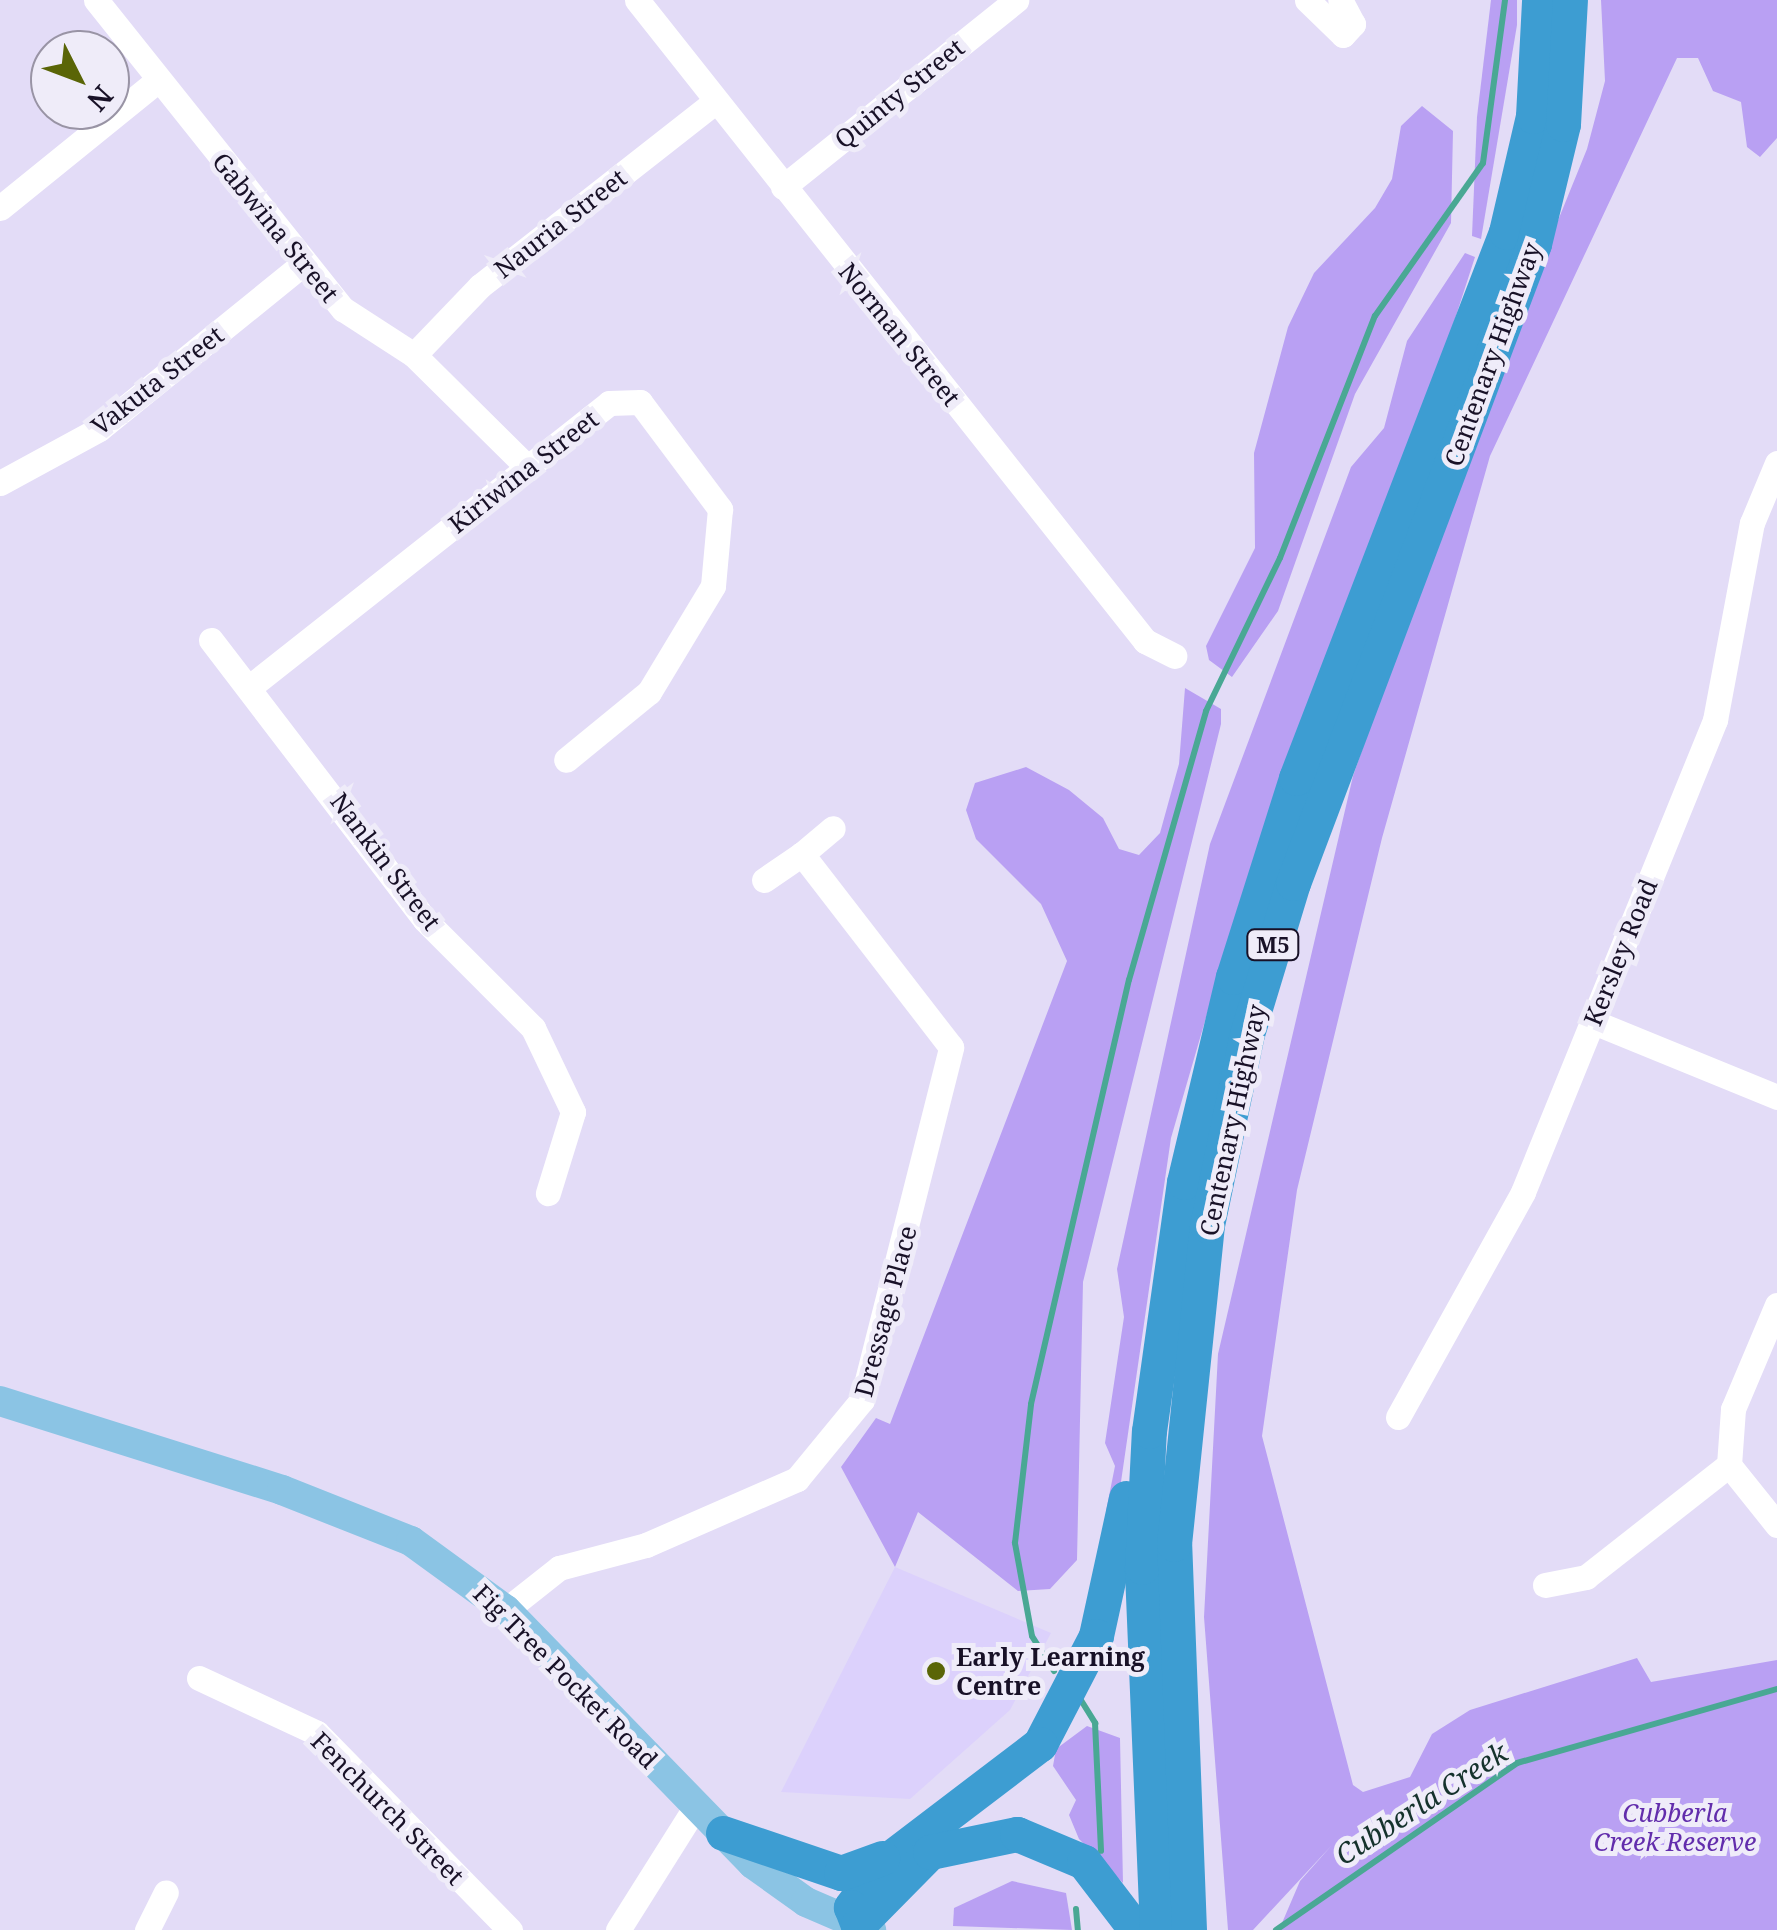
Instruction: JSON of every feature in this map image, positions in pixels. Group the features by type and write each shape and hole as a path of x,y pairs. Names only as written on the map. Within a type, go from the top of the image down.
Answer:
{"highway":[{"name":"Centenary Highway","path":"1157,1930 1141,1693 1149,1431 1184,1182 1233,977 1296,778 1506,232 1533,116 1540,0"},
{"name":"Centenary Highway","path":"1189,1930 1174,1544 1190,1341 1214,1189 1293,882 1534,244 1563,124 1570,0"},
{"path":"864,1927 856,1893 908,1844 1013,1772 1063,1708 1100,1623 1129,1473 1149,1431"},
{"path":"723,1834 841,1873 908,1844"},
{"path":"864,1927 930,1852 1017,1834 1084,1862 1136,1930"}],"main road":[{"name":"Fig Tree Pocket Road","path":"0,1402 282,1490 411,1541 506,1610 723,1834 787,1892 864,1927"}],"street":[{"name":"Gabwina Street","path":"96,0 343,309 414,355 527,467"},
{"name":"Norman Street","path":"637,0 1145,641 1174,656"},
{"name":"Quinty Street","path":"783,186 1016,0"},
{"path":"1307,0 1343,35 1353,24 1340,0"},
{"path":"0,208 158,80"},
{"name":"Nauria Street","path":"414,355 480,286 716,102"},
{"name":"Vakuta Street","path":"0,483 99,429 304,263"},
{"name":"Kiriwina Street","path":"251,686 608,402 640,402 720,509 705,607 679,634 649,692 566,760"},
{"name":"Kersley Road","path":"1398,1417 1523,1192 1716,720 1752,523 1777,463"},
{"name":"Nankin Street","path":"211,640 251,686 425,920 534,1028 573,1112 548,1193"},
{"path":"764,880 833,828"},
{"name":"Dressage Place","path":"506,1610 560,1568 646,1545 797,1479 862,1400 951,1047 802,854"},
{"path":"1591,1021 1777,1097"},
{"path":"1777,1305 1733,1409 1729,1466 1777,1525"},
{"path":"1545,1585 1586,1577 1729,1466"},
{"name":"Fenchurch Street","path":"200,1678 317,1733 510,1930"},
{"path":"618,1930 696,1806"},
{"path":"147,1930 166,1892"}],"shaded area":[{"name":"Early Learning Centre","path":"895,1567 1051,1633 1010,1710 910,1799 781,1792"}],"green space":[{"path":"1491,0 1517,0 1517,25 1481,239 1472,236 1477,117"},
{"name":"Cubberla Creek Reserve","path":"1601,0 1777,0 1777,138 1760,157 1747,147 1741,102 1713,91 1698,58 1677,58 1490,456 1382,838 1297,1190 1262,1436 1353,1785 1363,1792 1410,1777 1432,1734 1470,1710 1637,1658 1651,1682 1777,1660 1777,1930 1279,1930 1300,1881 1332,1845 1253,1930 1228,1930 1204,1617 1218,1354 1353,776 1477,420 1587,149 1605,81"},
{"path":"1422,106 1453,131 1451,223 1355,394 1278,611 1232,677 1209,660 1206,646 1255,548 1254,453 1288,327 1314,273 1375,208 1392,179 1401,126"},
{"path":"1465,253 1475,257 1441,362 1239,904 1171,1138 1114,1530 1106,1511 1115,1466 1105,1443 1124,1317 1117,1269 1210,844 1351,467 1384,428 1407,341"},
{"path":"1185,688 1221,709 1221,724 1083,1282 1077,1560 1050,1589 1018,1591 918,1512 895,1567 841,1467 876,1418 890,1424 1067,961 1041,904 976,839 966,810 975,783 1026,767 1069,790 1103,818 1119,849 1139,855 1160,833 1179,764"},
{"path":"1087,1726 1120,1738 1123,1883 1079,1839 1069,1815 1076,1800 1053,1766 1056,1749"},
{"path":"1012,1881 1066,1893 1072,1930 953,1926 954,1908"}],"waterway":[{"path":"1054,1671 1032,1636 1015,1543 1031,1404 1129,980 1206,711 1280,558 1375,316 1483,163 1505,0"},
{"name":"Cubberla Creek","path":"1276,1930 1517,1763 1777,1689"},
{"path":"1079,1697 1095,1723 1101,1851"},
{"path":"1076,1909 1078,1930"}],"place":[{"name":"Early Learning Centre","path":"936,1671"}]}
